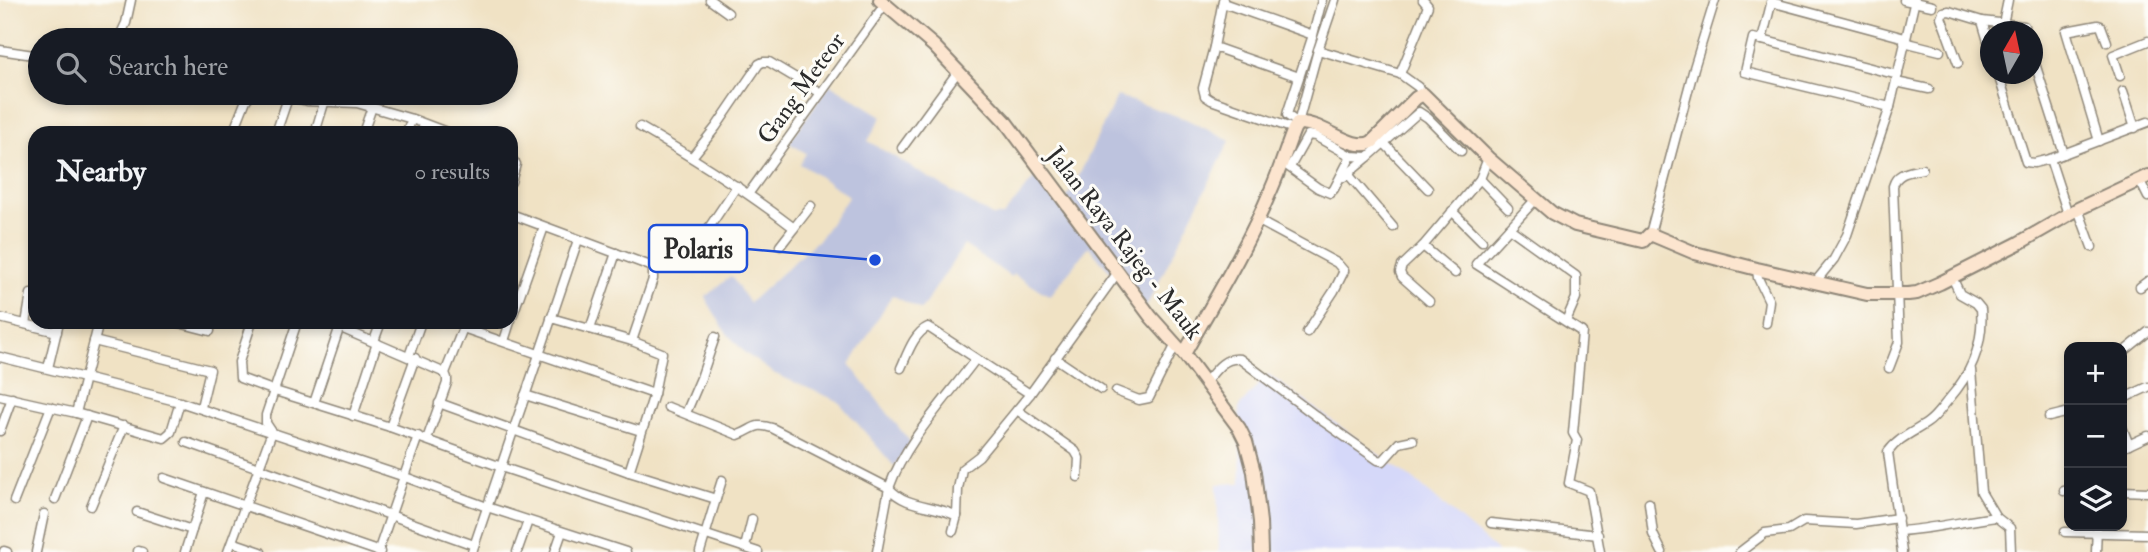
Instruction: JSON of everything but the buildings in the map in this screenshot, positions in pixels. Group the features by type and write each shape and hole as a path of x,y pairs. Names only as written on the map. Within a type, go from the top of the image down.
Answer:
{"street":[{"path":"124,28 131,0"},
{"path":"710,0 727,13"},
{"path":"1296,126 1287,115 1322,0"},
{"path":"1286,165 1335,0"},
{"path":"1400,74 1428,6 1423,0"},
{"path":"1646,237 1715,0"},
{"path":"1904,0 1932,6"},
{"path":"2004,21 2008,0"},
{"path":"1313,35 1223,1 1203,88 1205,96 1296,126 1316,125 1357,145 1367,145 1423,94"},
{"path":"1762,40 1771,1 1940,51"},
{"path":"1816,281 1834,259 1847,235 1890,107 1915,1"},
{"name":"Jalan Raya Rajeg - Mauk","path":"883,2 958,70 1016,134 1151,317 1180,350 1239,428 1250,456 1260,522 1261,552"},
{"name":"Gang Meteor","path":"749,193 883,2"},
{"path":"1958,63 1941,17 1943,12 1949,11 1980,21"},
{"path":"2099,141 2066,31 2098,25 2101,26 2107,42"},
{"path":"1890,107 1745,72 1753,38 1928,89"},
{"path":"2120,76 2113,55 2148,41"},
{"path":"1214,47 1299,77"},
{"path":"1318,50 1400,74 1418,88 1488,158 1552,214 1564,220 1591,230 1628,238 1646,237 1756,269 1867,294 1897,295 1926,290 2019,243 2073,211 2144,178 2148,197"},
{"path":"0,51 28,54"},
{"path":"692,157 716,127 755,68 763,62 776,66 821,93"},
{"path":"902,148 958,70"},
{"path":"2001,84 2026,162 2035,163 2050,159 2148,122"},
{"path":"2042,84 2064,154"},
{"path":"2123,90 2135,128"},
{"path":"236,126 244,105"},
{"path":"278,126 285,105"},
{"path":"317,126 323,105"},
{"path":"363,105 430,126"},
{"path":"365,126 372,107"},
{"path":"1339,180 1419,112 1461,151"},
{"path":"409,126 412,119"},
{"path":"640,127 749,193 794,228"},
{"path":"1116,391 1139,400 1149,398 1231,272 1271,191 1308,135 1315,136 1351,156 1368,157"},
{"path":"1384,144 1428,189"},
{"path":"1286,165 1328,193 1339,180 1351,156"},
{"path":"1429,301 1402,277 1402,266 1423,246 1480,179 1488,158"},
{"path":"2050,159 2092,247"},
{"path":"1889,368 1899,342 1893,186 1900,175 1922,169"},
{"path":"1348,174 1394,227"},
{"path":"1480,179 1508,208"},
{"path":"677,261 706,232 737,186"},
{"path":"1536,199 1476,264 1582,332 1573,433 1577,440 1569,483 1589,491 1600,552"},
{"path":"780,246 811,206"},
{"path":"1452,211 1482,241"},
{"path":"518,217 654,268 653,279 632,341"},
{"path":"1257,220 1337,263 1344,271 1307,332"},
{"path":"518,301 544,227"},
{"path":"1509,228 1576,276 1576,298 1566,321"},
{"path":"186,442 390,515 473,549 578,240"},
{"path":"1423,246 1455,273"},
{"path":"590,329 616,253"},
{"path":"1756,269 1769,301 1766,323"},
{"path":"953,531 962,468 979,456 1030,394 1118,272"},
{"path":"1902,552 1889,449 1938,414 1970,370 1979,340 1980,309 1976,303 1960,294 1952,277"},
{"path":"0,318 26,324 28,320"},
{"path":"551,318 632,341 662,353 654,394 629,472"},
{"path":"901,368 915,339 928,327 1030,394"},
{"path":"45,329 57,332"},
{"path":"48,368 58,329"},
{"path":"75,413 97,329"},
{"path":"250,329 239,362 240,378 758,552"},
{"path":"228,552 272,432 266,419 295,329"},
{"path":"314,403 338,329"},
{"path":"350,329 445,373"},
{"path":"353,416 379,329"},
{"path":"390,427 419,329"},
{"path":"164,478 378,552 405,477 447,383 445,373 462,329"},
{"path":"474,329 654,394"},
{"path":"504,341 508,329"},
{"path":"2127,349 2147,333"},
{"path":"686,413 715,337"},
{"path":"94,341 211,370 201,407"},
{"path":"0,357 201,407 487,507 626,552"},
{"path":"1055,358 1101,389"},
{"path":"877,552 888,488 896,470 914,441 975,359"},
{"path":"1205,383 1221,364 1240,359 1378,460 1383,461 1399,443 1413,440"},
{"path":"1970,370 1981,492 1996,517 2010,528 2011,552"},
{"path":"2127,397 2148,387"},
{"path":"525,395 641,431"},
{"path":"0,396 87,416 164,438 171,432 180,402"},
{"path":"0,431 12,398"},
{"path":"439,403 629,472 716,499"},
{"path":"14,500 51,407"},
{"path":"668,407 738,435 754,426 772,428 888,488 897,498 946,510 957,516"},
{"path":"1017,410 1075,451 1079,458 1078,477"},
{"path":"2049,417 2064,413"},
{"path":"55,499 87,416"},
{"path":"91,506 124,426"},
{"path":"2127,445 2148,436"},
{"path":"700,552 722,480"},
{"path":"2134,492 2148,485"},
{"path":"2127,491 2148,492"},
{"path":"185,552 204,492"},
{"path":"1649,503 1653,534 1662,552"},
{"path":"137,512 192,530"},
{"path":"36,552 44,514"},
{"path":"1899,531 1932,529 1960,521 1996,517"},
{"path":"1740,552 1765,533 1789,530 1804,521 1856,524 1898,518"},
{"path":"745,547 752,519"},
{"path":"517,552 528,520"},
{"path":"1491,523 1598,534"},
{"path":"2065,532 2076,531"},
{"path":"2096,552 2097,531"},
{"path":"2117,531 2148,534"},
{"path":"555,552 562,532"},
{"path":"232,542 261,552"}],"shaded area":[{"path":"830,84 882,116 868,141 992,216 1003,216 1036,176 1060,207 1073,188 1117,96 1186,119 1230,141 1143,313 1089,246 1050,296 1013,274 1011,277 964,245 921,310 892,295 850,365 911,443 894,466 838,401 773,373 745,353 725,331 705,297 731,276 749,303 820,238 849,196 800,164 806,153 789,143"},
{"path":"1268,374 1418,483 1498,552 1219,552 1217,484 1241,483 1239,407"}],"place":[{"name":"Polaris","path":"875,260"}]}
